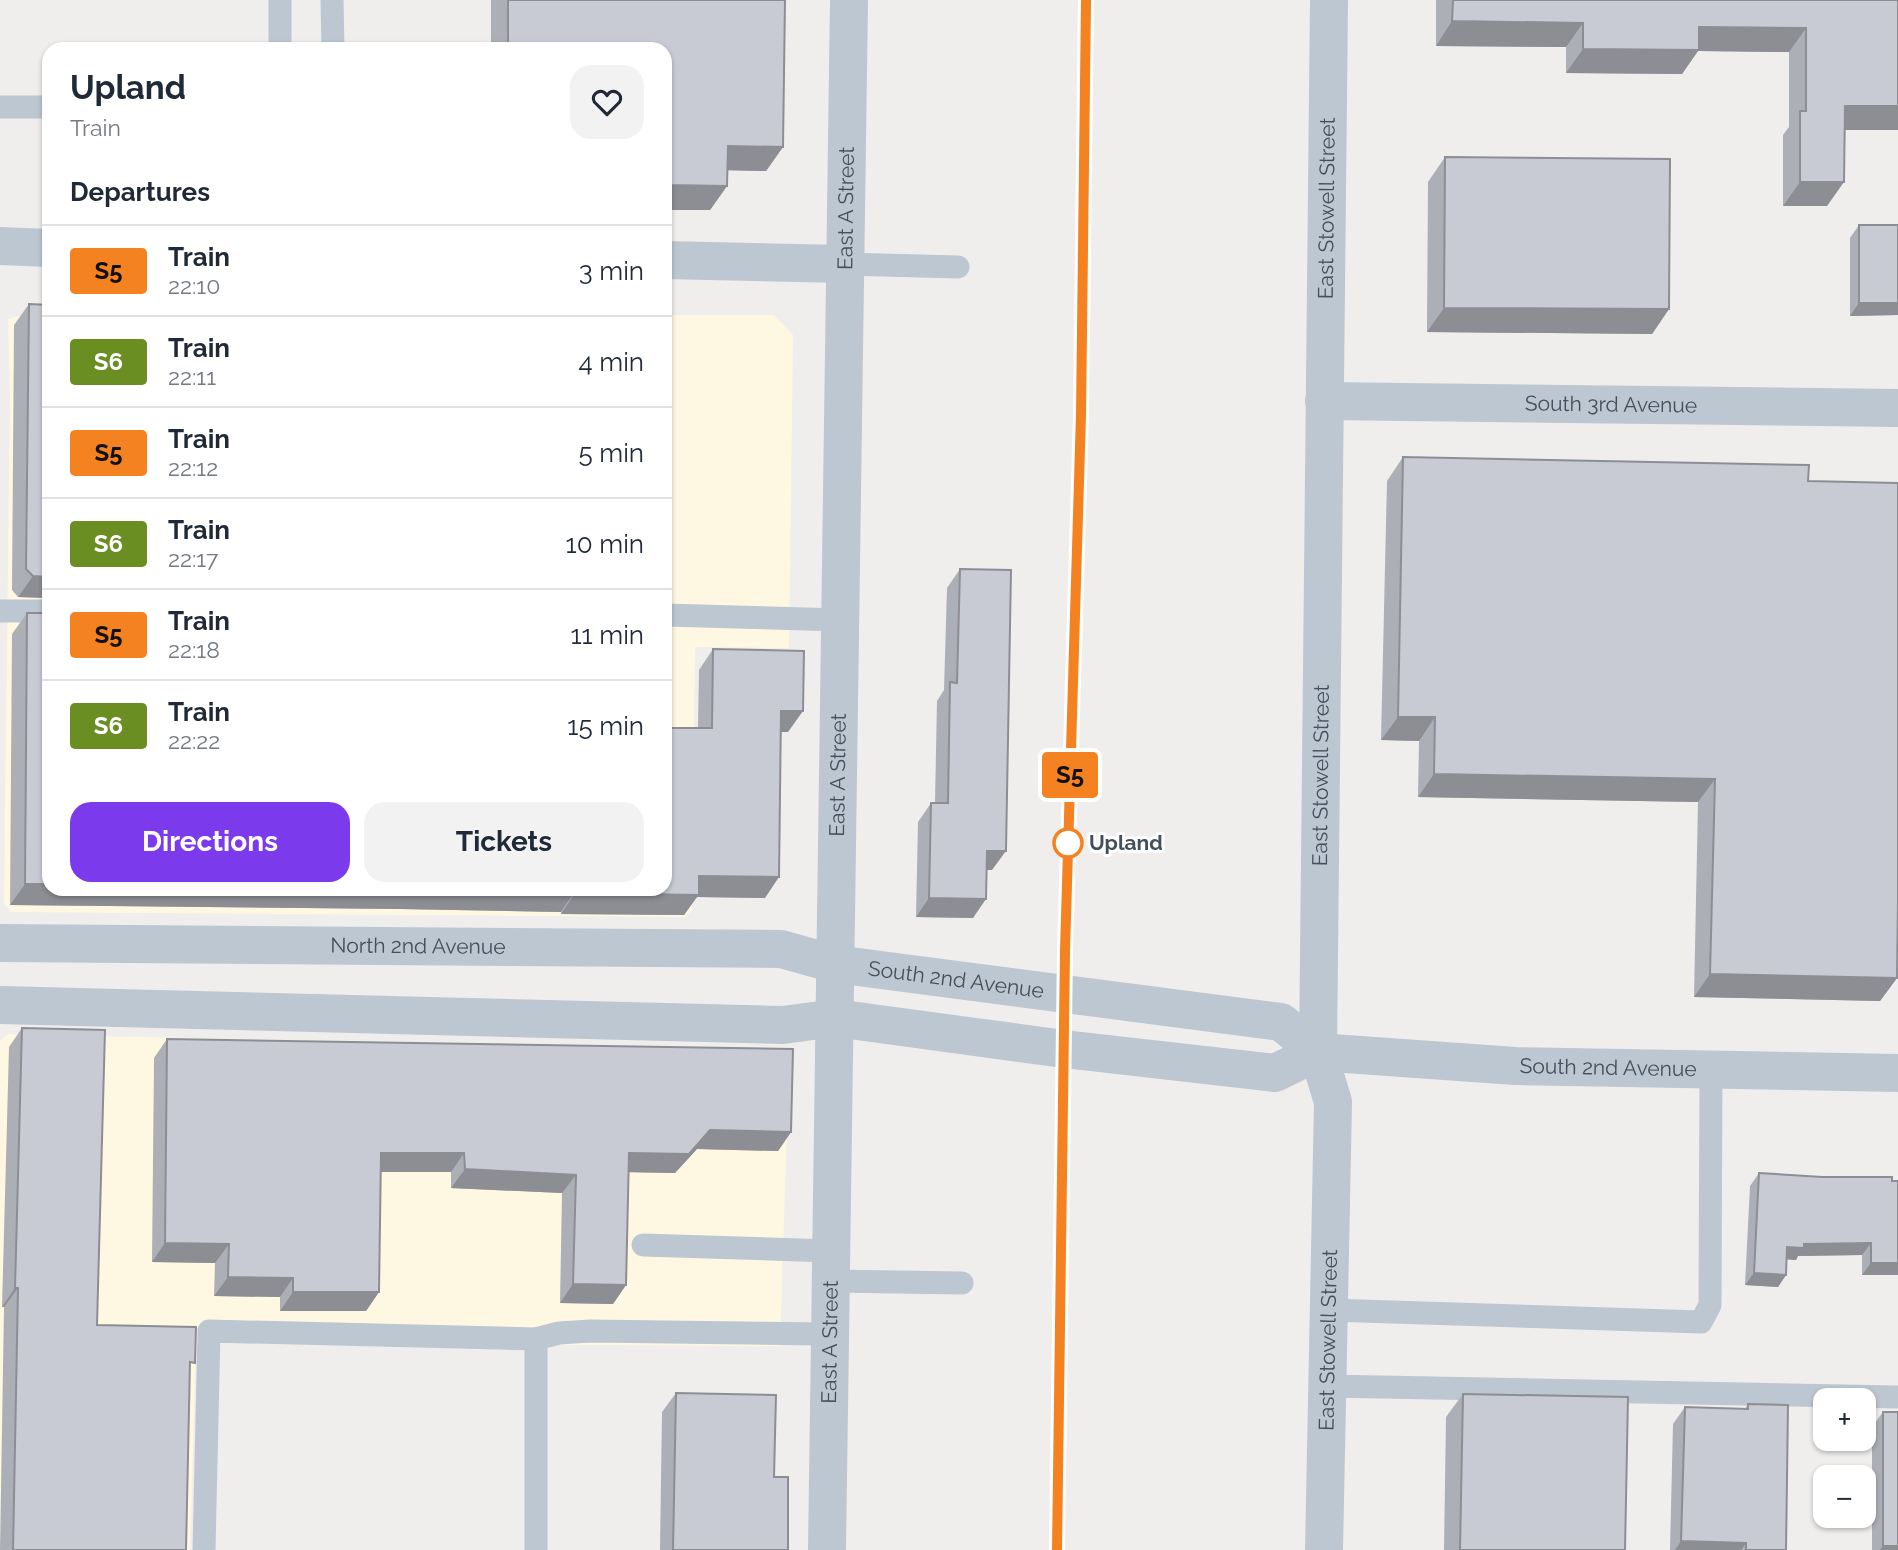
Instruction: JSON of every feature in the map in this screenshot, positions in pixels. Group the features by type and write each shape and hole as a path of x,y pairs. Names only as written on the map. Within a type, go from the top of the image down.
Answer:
{"street":[{"name":"East A Street","path":"827,1550 849,0"},
{"name":"East Stowell Street","path":"1324,1550 1333,1102 1318,1052 1329,0"},
{"path":"0,246 42,248"},
{"path":"672,260 845,264"},
{"name":"South 3rd Avenue","path":"1324,401 1898,408"},
{"name":"North 2nd Avenue","path":"0,943 781,949 835,964"},
{"name":"South 2nd Avenue","path":"835,964 1281,1022 1318,1052 1514,1066 1898,1073"},
{"path":"0,1005 783,1025 835,1018 1064,1049 1275,1073 1318,1052"}],"lane":[{"path":"280,0 280,42"},
{"path":"332,0 333,42"},
{"path":"0,107 42,107"},
{"path":"845,264 958,267"},
{"path":"0,611 42,611"},
{"path":"672,615 841,620"},
{"path":"1329,1310 1701,1322 1710,1305 1711,1070"},
{"path":"643,1245 962,1283"},
{"path":"204,1550 209,1331 536,1339 559,1333 590,1331 830,1334"},
{"path":"536,1339 536,1550"},
{"path":"1327,1386 1898,1397"}],"shaded area":[{"path":"672,315 774,315 793,335 789,648 695,647 692,910 686,917 11,912 4,903 10,393 8,319 18,316 42,316 42,896 672,896"},
{"path":"8,1034 786,1052 789,1064 780,1346 220,1343 196,1346 190,1550 0,1550 0,1041"}],"building":[{"path":"508,0 785,0 783,147 728,146 727,186 672,185 672,42 508,42"},
{"path":"1453,0 1898,0 1898,106 1845,106 1844,182 1800,182 1800,111 1806,111 1806,28 1699,27 1699,50 1583,49 1583,23 1452,21"},
{"path":"1445,157 1670,159 1669,309 1444,308"},
{"path":"1859,225 1898,225 1898,303 1859,303"},
{"path":"29,304 42,305 42,577 33,576 26,569"},
{"path":"1403,457 1809,465 1808,481 1898,483 1897,978 1710,974 1715,779 1434,774 1435,717 1398,717"},
{"path":"960,569 1011,570 1006,851 987,851 986,899 929,898 931,803 948,803 950,682 957,683"},
{"path":"27,613 42,613 42,884 25,884"},
{"path":"713,649 804,651 803,711 781,711 779,877 699,876 699,895 672,895 672,728 712,728"},
{"path":"22,1028 105,1030 97,1325 196,1327 195,1363 190,1362 186,1550 13,1550 18,1288 15,1288"},
{"path":"167,1039 793,1049 791,1132 710,1130 689,1154 629,1153 626,1285 573,1284 576,1175 465,1169 464,1153 381,1153 379,1292 293,1292 293,1278 228,1277 229,1244 165,1243"},
{"path":"1759,1173 1822,1177 1892,1177 1892,1181 1898,1181 1898,1263 1871,1263 1871,1243 1804,1244 1804,1248 1787,1247 1786,1275 1754,1273"},
{"path":"676,1393 776,1395 774,1477 788,1477 788,1550 673,1550"},
{"path":"1463,1394 1628,1397 1625,1550 1460,1550"},
{"path":"1748,1404 1788,1405 1786,1550 1746,1550 1746,1543 1681,1541 1685,1407 1748,1409"},
{"path":"1883,1412 1898,1412 1898,1546 1883,1546"}],"railway":[{"path":"1057,1550 1065,951 1081,414 1086,0"}],"train":[{"name":"S5","path":"1057,1550 1065,951 1081,414 1086,0"}],"place":[{"name":"Upland","path":"1068,843"}]}
